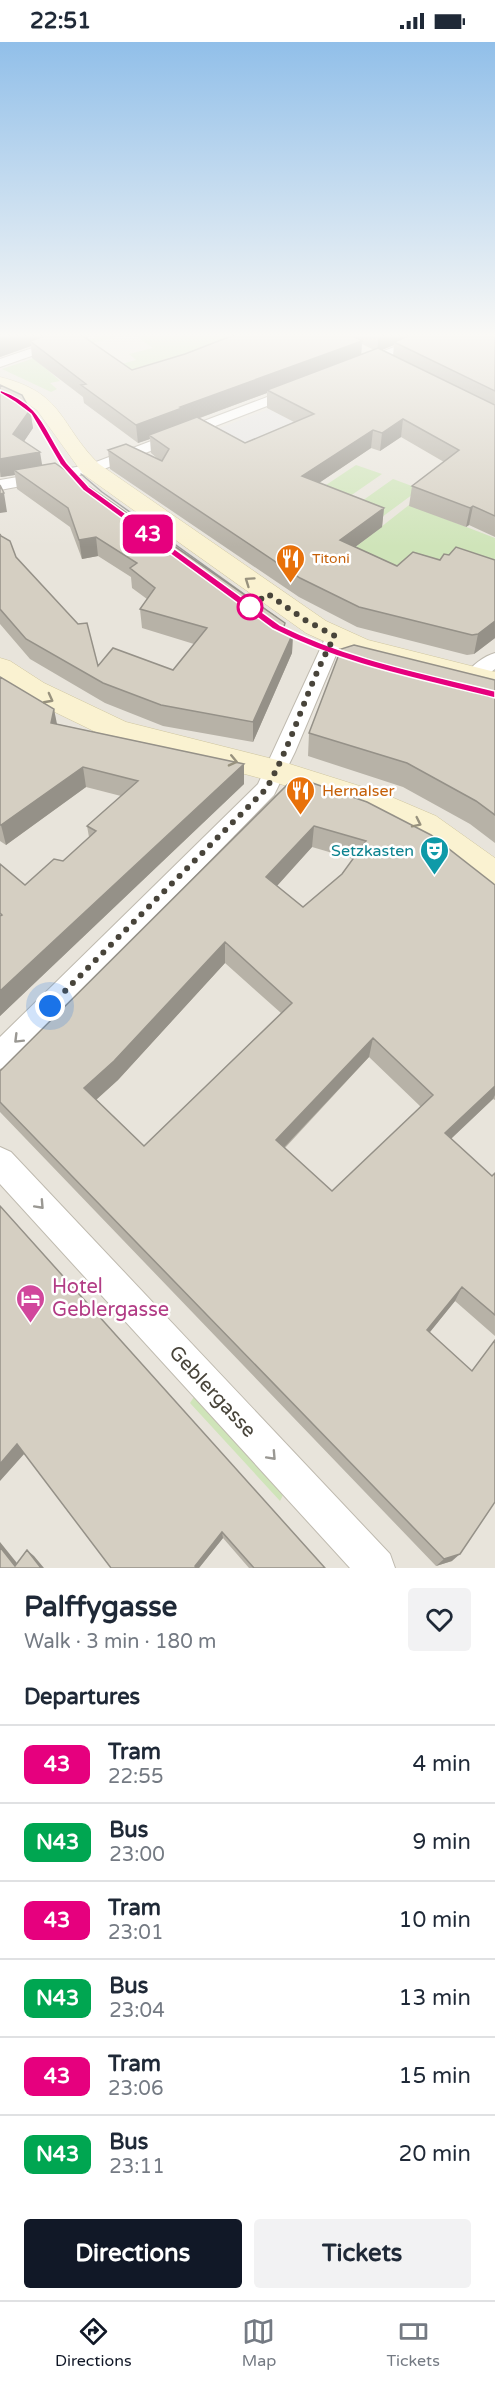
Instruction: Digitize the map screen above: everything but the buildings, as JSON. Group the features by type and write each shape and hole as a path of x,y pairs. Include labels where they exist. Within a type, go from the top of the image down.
{"main road":[{"path":"39,404 48,410 81,460 91,469 305,620 358,646 488,672"},
{"path":"0,667 34,690 117,730 277,771 370,801 424,825 495,876"}],"street":[{"path":"0,485 91,469 258,404"},
{"path":"0,1056 266,789 277,771 324,657 335,636"},
{"name":"Geblergasse","path":"0,1162 376,1568"}],"shaded area":[{"path":"0,404 495,404 495,1568 0,1568"},
{"path":"269,409 297,424 245,462 200,436"}],"green space":[{"path":"356,465 382,474 343,501 317,491"},
{"path":"393,479 420,489 382,517 355,506"},
{"path":"409,505 495,538 495,575 410,572 353,549"},
{"path":"194,1397 283,1488 280,1501 190,1403"}],"tram line":[{"path":"19,404 38,423 83,486"},
{"name":"43","path":"23,404 34,413 64,464 86,489 291,636 348,658 495,695"},
{"path":"81,474 102,492 276,617"},
{"path":"280,629 319,648 355,660"}],"place":[{"name":"Titoni","path":"291,584"},
{"name":"Hernalser","path":"301,816"},
{"name":"Setzkasten","path":"435,876"},
{"name":"Hotel Geblergasse","path":"31,1324"}],"route":[{"path":"50,1006 266,789 277,771 324,657 335,636 305,620 268,594 250,607"}]}
